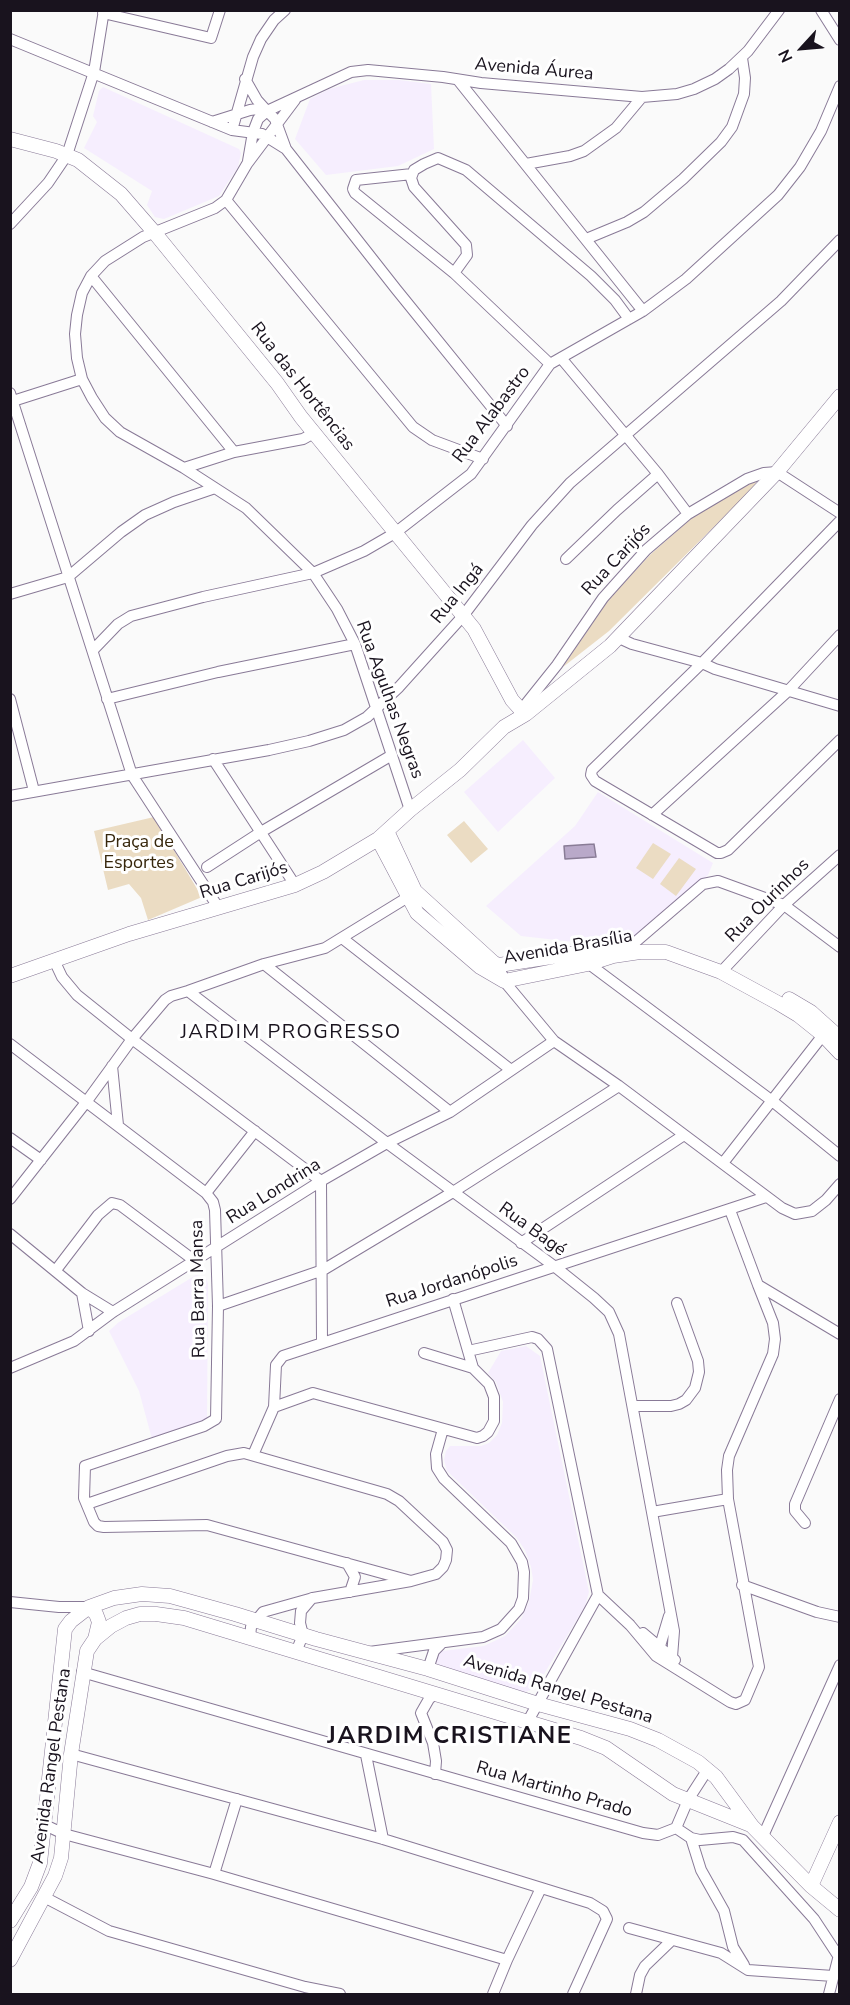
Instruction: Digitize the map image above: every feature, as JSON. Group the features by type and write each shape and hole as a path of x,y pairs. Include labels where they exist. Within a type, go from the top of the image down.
{"main road":[{"name":"Rua das Hortências","path":"10,139 21,140 78,160 111,185 154,231 277,383 314,433 474,629 512,700 523,712"},
{"name":"Rua Carijós","path":"11,973 129,934 295,885 323,872 383,835 460,770 477,762 509,732 523,712 619,638 777,472 840,396"},
{"name":"Avenida Brasília","path":"383,835 417,913 480,967 504,981 640,952 666,952 724,968"},
{"name":"Avenida Brasília","path":"411,895 499,965 632,945 674,946 724,968 811,1012 840,1053"},
{"name":"Avenida Brasília","path":"826,1031 840,1038"},
{"name":"Avenida Rangel Pestana","path":"10,1921 36,1875 40,1863 65,1629 71,1621 89,1607 122,1597 157,1594 170,1596 429,1669 538,1704 644,1734 708,1769 723,1784 752,1826"},
{"path":"89,1607 96,1614 99,1622 95,1639"},
{"path":"95,1639 111,1626 140,1614 184,1618 581,1738 606,1748 664,1789 752,1826 811,1886 840,1910"},
{"name":"Avenida Rangel Pestana","path":"10,1960 44,1897 61,1858 82,1672 87,1651 95,1639"},
{"path":"811,1886 840,1822"}],"street":[{"path":"10,224 48,183 67,155 94,72 103,12 211,38 220,10"},
{"path":"232,130 245,79 261,39 274,20 285,10"},
{"name":"Avenida Áurea","path":"757,39 770,10"},
{"name":"Avenida Áurea","path":"212,122 250,110 267,111 295,100 351,72 368,70 481,83 642,97 677,94 715,79 742,58 779,10"},
{"path":"821,10 840,40"},
{"path":"10,39 232,130 253,132 268,137 286,149 507,426"},
{"path":"586,239 627,222 644,212 683,179 721,142 732,127 744,94 745,78 742,58"},
{"path":"245,79 253,93 273,115 286,149"},
{"path":"458,80 643,311"},
{"path":"473,100 481,83"},
{"name":"Rua Alabastro","path":"93,650 118,624 131,616 203,597 313,573 364,551 395,532 471,474 550,364 643,311 686,279 778,195 800,166 821,131 840,86"},
{"path":"526,164 570,156 584,151 616,129 642,97"},
{"name":"Avenida Áurea","path":"268,137 295,100"},
{"path":"248,164 253,132 258,119 267,111"},
{"path":"268,137 248,164 226,201 413,427 432,440 483,459"},
{"path":"550,364 454,273 355,193 356,180 412,174 424,164 438,158 466,170 591,276 615,300 629,319"},
{"path":"412,174 414,187 466,245 467,255 454,273"},
{"name":"Rua Agulhas Negras","path":"226,201 215,208 154,231 105,261 91,276 82,293 75,334 82,379 105,418 120,432 184,468 246,508 313,573 337,609 355,644 410,810"},
{"path":"10,208 25,209"},
{"name":"Rua Ingá","path":"10,796 309,741 344,730 377,708 463,616 532,525 570,483 781,301 840,240"},
{"path":"91,276 234,452"},
{"path":"561,358 658,474 688,514"},
{"path":"82,379 12,397 132,775 218,907"},
{"path":"184,468 234,452 303,439 314,433"},
{"path":"777,472 840,513"},
{"name":"Rua Carijós","path":"523,712 603,598 646,550 688,514 747,479 764,473 777,472"},
{"path":"566,560 616,510 658,474"},
{"path":"10,594 68,577 121,532 145,515 215,488"},
{"path":"840,521 702,663 592,770 591,775 595,782 717,853 724,853 840,740"},
{"path":"652,815 788,691 840,635"},
{"path":"619,638 632,644 840,706"},
{"path":"107,699 218,672 355,644"},
{"path":"10,699 34,791"},
{"path":"207,867 261,832 392,755"},
{"path":"213,759 295,885"},
{"name":"Rua Ourinhos","path":"724,968 784,905 840,855"},
{"path":"632,945 703,884 710,881 722,882 784,905 840,947"},
{"path":"10,1199 87,1101 132,1039 165,1000 264,964 325,948 411,895"},
{"path":"342,938 511,1070"},
{"path":"575,953 771,1100 840,1156"},
{"path":"603,974 614,956"},
{"path":"54,960 70,988 132,1039 321,1181 322,1342"},
{"path":"264,964 450,1112"},
{"path":"499,965 504,981 554,1041 619,1086 782,1208 795,1214 812,1211 840,1184"},
{"name":"Rua Bagé","path":"188,992 554,1266 609,1312 619,1334 633,1406 674,1631 672,1657"},
{"path":"723,1163 826,1031"},
{"name":"Rua Londrina","path":"10,1368 59,1348 89,1331 113,1312 321,1181 387,1143 450,1112 554,1041"},
{"name":"Rua Barra Mansa","path":"12,1046 206,1193 213,1202 215,1210 218,1306 216,1419 204,1426 85,1466 84,1498 87,1504"},
{"path":"112,1066 118,1125"},
{"path":"218,1306 323,1270 453,1192 619,1086"},
{"path":"206,1193 255,1131"},
{"path":"521,1243 684,1136"},
{"path":"10,1138 41,1160"},
{"name":"Rua Jordanópolis","path":"253,1455 273,1407 276,1365 283,1356 766,1197"},
{"path":"56,1270 105,1208 112,1203 120,1204 195,1261"},
{"path":"468,1351 532,1337 538,1339 547,1349 598,1595 630,1625 656,1656 730,1702 736,1704 745,1700 759,1667 742,1585 728,1498 727,1470 729,1456 773,1354 775,1339 773,1323 730,1210"},
{"path":"10,1234 82,1293 113,1312"},
{"path":"758,1285 840,1334"},
{"path":"82,1293 89,1331"},
{"path":"453,1299 473,1368"},
{"path":"633,1406 679,1404 686,1400 695,1388 699,1372 698,1360 677,1303"},
{"path":"273,1407 313,1394 477,1438 488,1432 492,1428 495,1411 494,1397 489,1384 473,1368 424,1353"},
{"path":"805,1523 795,1511 795,1504 840,1399"},
{"path":"367,1652 483,1637 501,1629 519,1609 525,1587 522,1562 511,1543 444,1479 437,1468 436,1454 443,1430"},
{"path":"250,1638 251,1627 263,1612 313,1598 411,1581 436,1574 443,1567 447,1550 443,1542 428,1526 399,1501 387,1494 253,1455 237,1453 87,1504 94,1522 99,1526 207,1526 411,1581"},
{"path":"652,1512 728,1498"},
{"path":"347,1563 355,1577 350,1592"},
{"path":"368,1569 371,1579 368,1588"},
{"path":"742,1585 817,1612 840,1617"},
{"path":"528,1721 598,1595"},
{"path":"296,1652 303,1635 300,1623 301,1611 313,1598"},
{"path":"10,1602 59,1607 89,1607"},
{"path":"59,1607 65,1629"},
{"name":"Rua Bagé","path":"660,1646 670,1613"},
{"path":"630,1625 660,1646 672,1657 686,1676"},
{"path":"429,1669 434,1651 442,1643"},
{"path":"763,1836 840,1665"},
{"name":"Rua Martinho Prado","path":"82,1672 644,1833 658,1834 676,1828"},
{"path":"435,1694 429,1699 421,1713 433,1743 436,1761 435,1774"},
{"path":"71,1754 383,1839 590,1903 603,1911 607,1919 573,1995"},
{"path":"366,1755 383,1839"},
{"path":"708,1769 688,1800 676,1828 691,1838 706,1840 733,1837 743,1840 813,1919 838,1955 829,1995"},
{"path":"214,1874 237,1799"},
{"path":"45,1825 64,1834 214,1874 507,1960"},
{"path":"691,1838 701,1870 724,1911 737,1955 748,1970"},
{"path":"494,1995 507,1960 541,1888"},
{"path":"44,1897 109,1931 306,1991 340,1995"},
{"path":"629,1928 722,1953 748,1970 833,1976"},
{"path":"636,1995 640,1975 645,1966 676,1941"}],"shaded area":[{"path":"364,80 399,80 431,84 434,149 398,166 326,175 295,139 310,99 329,89"},
{"path":"103,87 239,149 241,153 238,167 219,196 164,219 155,217 147,205 152,191 84,148 97,122 93,116 99,91"},
{"path":"523,740 555,778 498,832 464,792"},
{"path":"598,792 713,863 708,875 637,935 583,943 521,936 486,906 575,826"},
{"path":"594,844 596,857 565,859 564,846"},
{"path":"196,1275 206,1278 208,1284 207,1422 152,1439 139,1391 109,1331 119,1322"},
{"path":"526,1346 540,1356 589,1592 585,1606 538,1684 525,1692 438,1666 436,1661 442,1651 484,1646 505,1636 521,1619 529,1602 533,1580 525,1550 516,1537 447,1471 444,1460 450,1446 481,1446 489,1443 497,1435 502,1423 503,1402 496,1382 488,1373 501,1351"}],"green space":[{"path":"758,479 753,488 609,631 563,667 609,599 651,554 695,515"},
{"name":"Praça de Esportes","path":"154,817 202,897 148,920 141,898 129,884 108,890 94,831"},
{"path":"464,821 488,849 471,863 447,835"},
{"path":"653,843 671,854 653,879 636,868"},
{"path":"679,858 696,869 676,896 660,884"}],"district":[{"name":"JARDIM PROGRESSO","path":"291,1033"},
{"name":"JARDIM CRISTIANE","path":"450,1737"}]}
